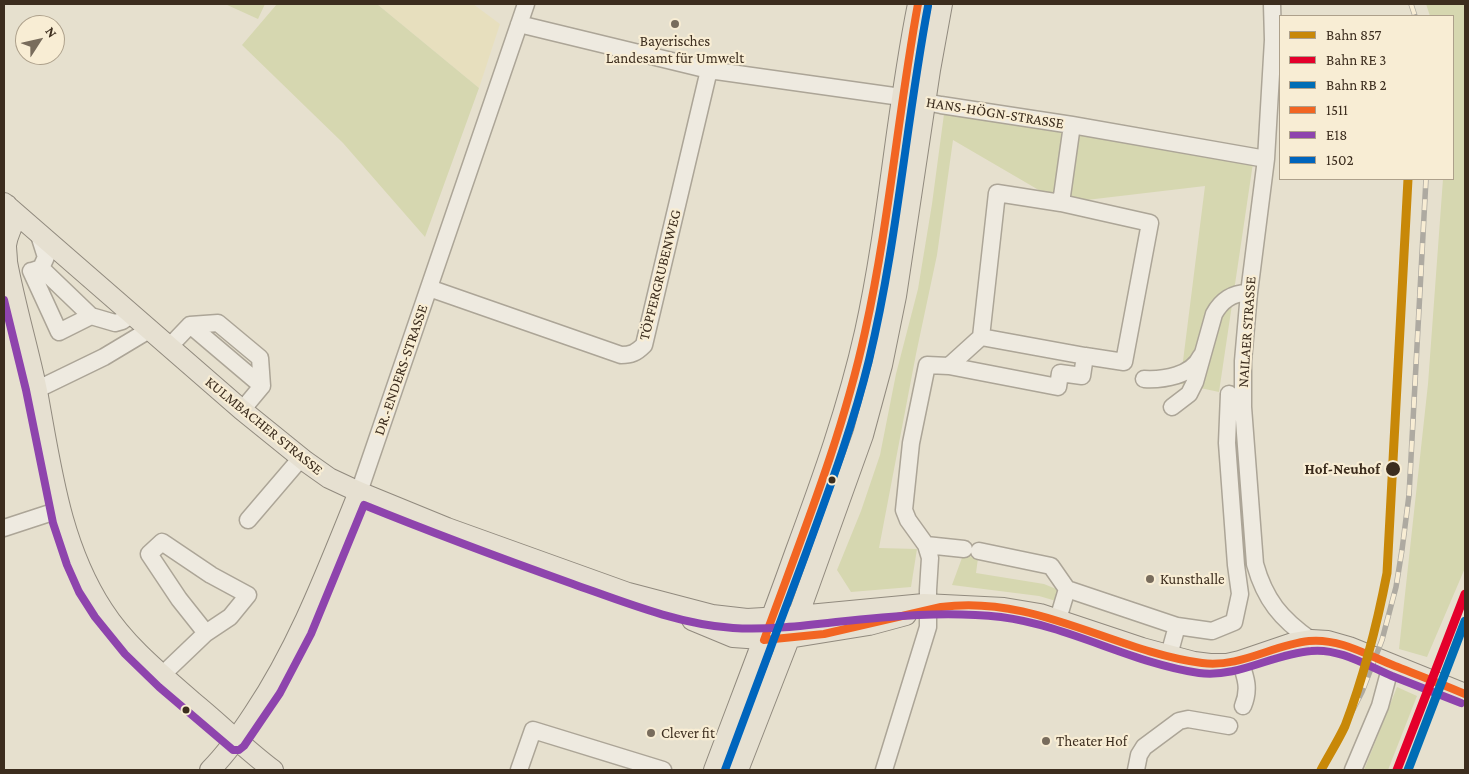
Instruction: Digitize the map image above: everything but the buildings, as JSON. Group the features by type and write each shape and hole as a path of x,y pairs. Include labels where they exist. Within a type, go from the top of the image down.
{"main road":[{"path":"714,770 821,483 840,428 856,368 874,285 901,98 918,4"},
{"path":"738,770 798,616 863,435 882,364 898,287 925,102 942,4"},
{"path":"5,204 13,217 13,226 6,246 7,276 23,331 59,510 73,553 88,585 103,612 124,638 161,676 273,770"},
{"name":"KULMBACHER STRASSE","path":"5,204 131,315 301,458 329,478 359,492 447,528 628,592 733,637 764,640 789,639 869,625 928,607"},
{"name":"DR.-ENDERS-STRASSE","path":"210,770 236,740 270,688 302,630 359,492"},
{"name":"KULMBACHER STRASSE","path":"628,592 712,615 747,619 960,605 1023,610 1058,619 1169,656 1210,664 1227,664 1240,661 1293,643 1311,640 1328,641 1350,647 1460,692"}],"street":[{"name":"DR.-ENDERS-STRASSE","path":"359,492 526,4"},
{"name":"NAILAER STRASSE","path":"1272,4 1266,159 1249,293 1243,361 1243,408 1255,564 1265,592 1275,609 1292,627 1311,640"},
{"name":"HANS-HÖGN-STRASSE","path":"519,24 710,70 1072,125 1266,159"},
{"name":"TÖPFERGRUBENWEG","path":"429,288 621,355 630,355 637,352 644,345 710,70"},
{"path":"1061,204 1072,125"},
{"path":"949,366 981,337 997,193 1061,204 1150,223 1124,362 981,337"},
{"path":"7,276 36,270 46,257 39,235"},
{"path":"36,270 91,316 115,323 131,315"},
{"path":"36,270 59,332 91,316"},
{"path":"1172,407 1189,394 1195,382 1214,314 1219,305 1225,300 1241,293 1249,293"},
{"path":"169,347 190,325 262,386 242,410"},
{"path":"36,390 112,352 149,330"},
{"path":"1144,378 1156,379 1187,371 1198,362 1202,353"},
{"path":"884,770 928,627 930,558 926,545 908,520 904,510 905,441 927,364 949,366 1058,387 1060,373 1082,378 1085,356"},
{"path":"1067,590 1177,626 1212,631 1234,622 1240,594 1227,443 1230,394"},
{"path":"248,520 301,458"},
{"path":"4,528 59,510"},
{"path":"161,676 206,633 230,617 248,595 211,574 162,542 149,554 179,599 206,633"},
{"path":"926,545 1052,559 1067,590 1058,619"},
{"path":"1169,656 1177,626"},
{"path":"1240,661 1247,686 1247,695 1242,706"},
{"path":"1353,770 1380,706 1391,665"},
{"path":"1136,770 1138,755 1144,747 1179,721 1188,719 1230,726"},
{"path":"519,770 533,730 663,770"}],"shaded area":[{"path":"377,4 473,4 500,24 479,88"}],"green space":[{"path":"225,4 265,4 258,19"},
{"path":"277,4 377,4 479,88 425,237 343,143 242,45"},
{"path":"1426,4 1465,4 1465,568 1427,657 1399,649 1428,384 1443,180 1454,180 1454,15 1430,15"},
{"path":"944,114 1253,163 1219,392 1177,383 1182,369 1205,186 1061,203 953,140 937,255 879,548 917,549 911,587 851,592 837,570 861,511 880,455 896,374 918,289"},
{"path":"963,555 978,558 976,573 1044,584 1066,593 1063,603 1039,596 952,585"},
{"path":"1397,687 1417,696 1388,770 1364,770"}],"railway":[{"path":"1411,4 1415,15"},
{"path":"1344,727 1362,692 1382,640 1396,587 1402,550 1409,495 1426,180"}],"rail line":[{"name":"857","path":"1321,770 1345,726 1352,707 1379,612 1387,573 1408,180"}],"transit line":[{"name":"1511","path":"918,4 881,251 856,371 833,449 764,640 824,634 941,607 975,605 1041,616 1169,657 1202,663 1230,662 1295,643 1309,641 1331,642 1353,648 1465,694"},
{"name":"1502","path":"725,770 823,506 863,385 887,272 928,6"},
{"name":"E18","path":"4,300 26,390 53,523 67,565 79,592 95,617 125,654 159,687 233,750 239,750 244,746 280,693 311,634 364,505 632,605 712,626 772,628 939,614 1001,617 1051,628 1149,661 1199,673 1214,674 1228,672 1297,653 1311,651 1332,652 1352,658 1461,703"},
{"path":"1397,770 1465,594"},
{"path":"1408,770 1465,621"}],"place":[{"name":"Bayerisches Landesamt für Umwelt","path":"675,24"},
{"name":"Hof-Neuhof","path":"1393,469"},
{"name":"Kunsthalle","path":"1150,579"},
{"name":"Clever fit","path":"651,733"},
{"name":"Theater Hof","path":"1046,741"}]}
